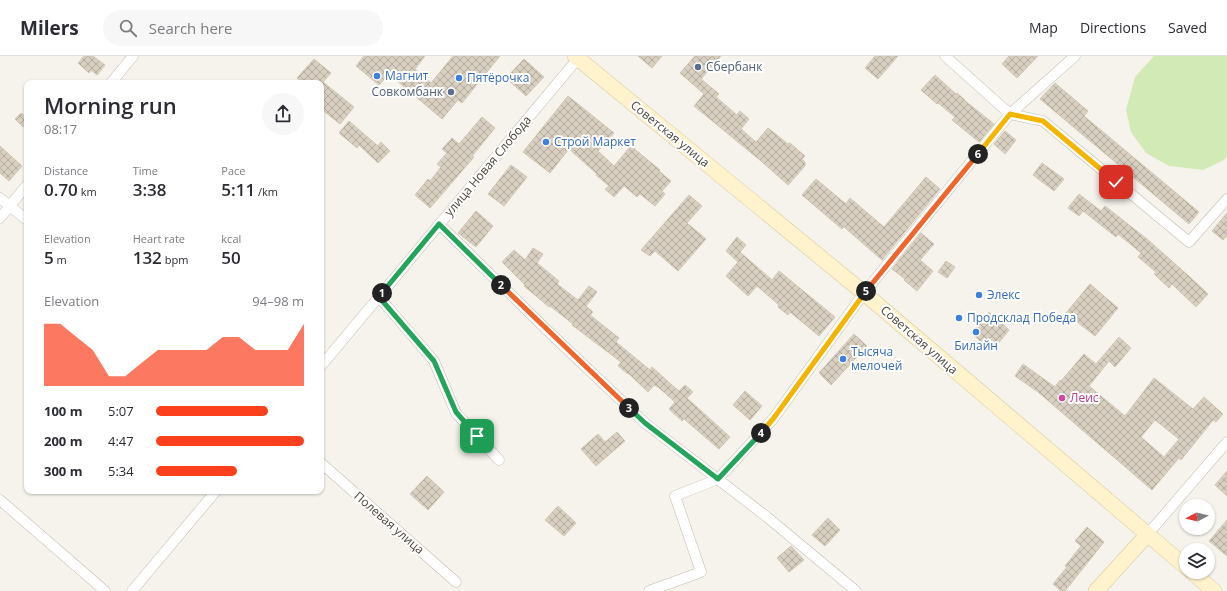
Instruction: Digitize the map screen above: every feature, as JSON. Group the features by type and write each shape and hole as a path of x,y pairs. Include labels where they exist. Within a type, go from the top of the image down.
{"main road":[{"name":"Советская улица","path":"578,57 864,293 1179,561"},
{"path":"1096,591 1147,535"},
{"path":"1200,579 1214,591"}],"street":[{"path":"113,80 133,56"},
{"path":"945,56 1010,114 1043,121 1189,242 1227,199"},
{"path":"649,591 701,572 675,496 718,479 773,419 864,293 1010,114 1075,56"},
{"name":"улица Новая Слобода","path":"324,362 578,57"},
{"path":"0,218 24,189"},
{"path":"0,198 24,218"},
{"path":"439,224 550,333 645,423 767,517 856,591"},
{"path":"379,297 434,361 456,412 499,460"},
{"path":"1147,535 1227,442"},
{"name":"Полевая улица","path":"324,466 456,582"},
{"path":"132,591 213,494"},
{"path":"0,500 105,591"}],"green space":[{"path":"1154,56 1227,56 1227,156 1224,160 1203,170 1169,166 1146,153 1131,132 1126,110 1135,77"}],"building":[{"path":"84,56 93,56 105,65 97,75 91,70 89,73 78,63"},
{"path":"364,56 425,56 415,69 431,83 453,56 500,56 462,103 458,100 442,119 389,74 379,85 356,66"},
{"path":"638,56 662,56 652,68"},
{"path":"695,56 721,56 701,79 719,94 716,97 737,115 740,111 749,119 741,129 756,142 768,128 788,144 790,143 805,156 802,159 805,162 805,166 788,185 694,106 704,94 680,73"},
{"path":"875,56 898,56 878,79 865,68"},
{"path":"1009,56 1038,56 1017,78 1002,64"},
{"path":"314,59 331,73 324,81 299,80 297,78"},
{"path":"524,59 544,77 526,96 506,78"},
{"path":"935,75 994,124 979,142 952,120 955,117 921,90"},
{"path":"324,83 354,107 340,124 324,111"},
{"path":"1055,83 1088,111 1084,116 1199,212 1189,224 1040,99"},
{"path":"568,96 614,133 598,151 614,166 631,146 671,181 662,191 665,194 655,206 640,194 637,197 624,186 614,197 605,189 609,186 569,149 550,173 523,152"},
{"path":"21,113 24,116 23,127 15,119"},
{"path":"482,117 495,128 472,156 474,157 430,208 415,195 428,179 430,181 441,167 437,164 447,153 442,149 452,138 459,144"},
{"path":"349,121 378,146 381,142 390,151 378,163 359,145 357,148 339,133"},
{"path":"1005,131 1016,140 1005,154 994,144"},
{"path":"0,146 22,166 9,181 0,173"},
{"path":"1042,163 1064,179 1054,191 1033,175"},
{"path":"511,165 527,177 504,206 488,194"},
{"path":"926,177 940,189 882,260 844,227 842,229 802,195 816,179 846,204 850,198 884,227"},
{"path":"1079,194 1101,211 1105,206 1147,239 1208,294 1196,307 1172,284 1169,288 1154,274 1156,272 1138,257 1141,253 1118,234 1116,237 1083,211 1079,216 1068,208"},
{"path":"689,195 702,206 687,223 706,239 678,271 655,251 650,256 641,250"},
{"path":"476,211 493,226 476,247 458,233"},
{"path":"1227,213 1227,236 1223,240 1212,231"},
{"path":"921,233 934,244 920,260 933,271 917,291 892,269"},
{"path":"737,237 746,245 740,252 772,280 779,271 835,317 819,336 790,312 788,315 778,307 779,305 757,286 748,296 726,276 738,262 726,251"},
{"path":"533,248 543,254 537,263 559,281 557,284 578,300 589,286 597,292 586,306 593,312 590,315 619,338 616,342 650,370 652,367 679,391 685,385 693,392 687,398 730,437 719,449 684,419 682,421 669,409 675,402 658,387 654,385 648,392 628,373 618,366 621,362 524,286 525,285 502,262 514,250 525,260"},
{"path":"946,261 955,267 947,278 938,272"},
{"path":"1090,284 1118,308 1095,336 1066,313"},
{"path":"989,312 1009,330 992,351 971,333"},
{"name":"Тысяча мелочей","path":"854,334 867,346 831,385 819,373"},
{"path":"1119,337 1131,348 1115,367 1109,361 1089,386 1125,416 1154,378 1193,409 1204,397 1223,414 1216,422 1213,420 1181,460 1179,458 1152,490 1038,392 1015,376 1023,364 1055,387 1084,354 1096,364","holes":["1155,420 1179,439 1164,457 1141,437"]},
{"path":"745,391 762,406 750,420 733,405"},
{"path":"617,432 625,441 596,466 581,449 598,434 605,442"},
{"path":"1227,471 1227,496 1215,485"},
{"path":"427,476 444,492 428,510 410,494"},
{"path":"558,506 576,523 564,536 545,520"},
{"path":"828,518 840,530 825,546 812,535"},
{"path":"1227,520 1227,556 1215,546 1215,543 1209,541"},
{"path":"1087,527 1104,542 1065,591 1061,591 1053,584 1081,546 1075,541"},
{"path":"791,546 804,560 789,572 777,558"}],"place":[{"name":"Сбербанк","path":"698,67"},
{"name":"Магнит","path":"377,76"},
{"name":"Пятёрочка","path":"459,78"},
{"name":"Совкомбанк","path":"451,92"},
{"name":"Строй Маркет","path":"546,142"},
{"name":"Элекс","path":"979,295"},
{"name":"Продсклад Победа","path":"959,318"},
{"name":"Билайн","path":"976,332"},
{"name":"Тысяча мелочей","path":"843,359"},
{"name":"Леис","path":"1062,398"}],"route":[{"path":"477,436 456,412 434,361 379,297 439,224 550,333 645,423 718,479 773,419 864,293 1010,114 1043,121 1116,182"}]}
